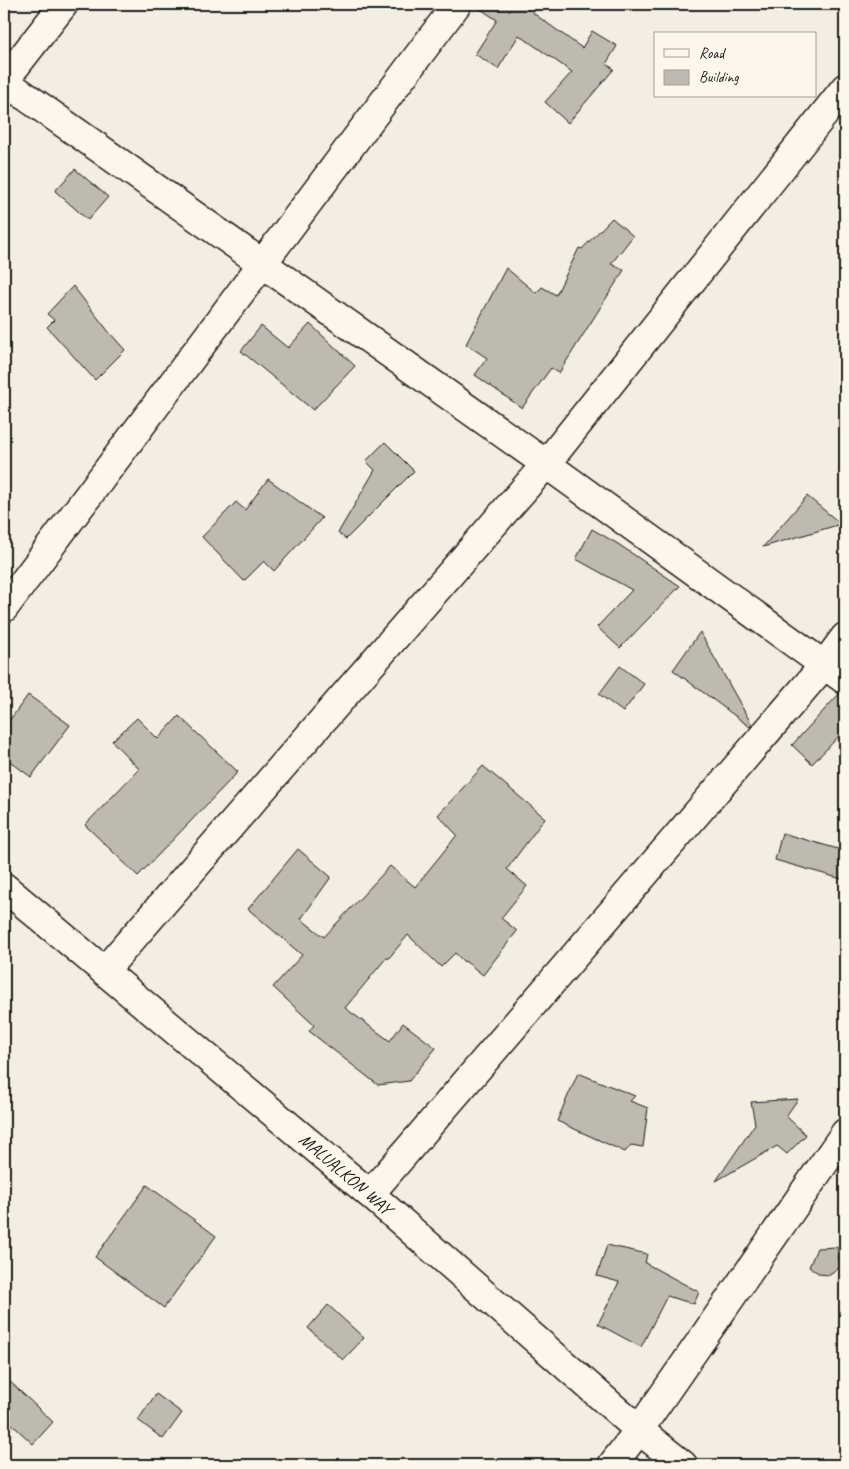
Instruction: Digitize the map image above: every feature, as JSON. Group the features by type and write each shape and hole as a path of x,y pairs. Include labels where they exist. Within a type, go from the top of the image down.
{"street":[{"path":"64,4 4,81 546,464 835,672"},
{"path":"4,608 457,4"},
{"path":"104,971 546,464 845,88"},
{"path":"370,1194 835,672 845,637"},
{"name":"MALUALKON WAY","path":"4,888 370,1194 639,1430 683,1465"},
{"path":"612,1465 639,1430 845,1133"}],"building":[{"path":"473,4 539,4 533,13 582,48 592,31 617,46 606,64 614,69 568,123 545,102 572,72 519,35 498,69 475,54 497,20"},
{"path":"75,169 108,197 88,220 55,191"},
{"path":"612,218 633,236 611,264 624,270 559,373 551,368 522,408 475,375 487,358 466,344 506,268 536,293 542,287 556,295 579,248 582,249"},
{"path":"73,286 125,350 95,380 47,327 54,320 47,314"},
{"path":"310,324 355,366 313,410 241,351 261,326 288,348"},
{"path":"385,442 414,471 346,539 338,533 375,470 366,461"},
{"path":"268,479 322,518 274,571 264,561 244,581 202,537 236,502 245,510"},
{"path":"807,496 841,524 763,547"},
{"path":"592,529 618,544 680,586 620,648 597,627 632,590 576,559"},
{"path":"700,632 752,725 750,727 673,670"},
{"path":"620,666 644,684 623,712 599,694"},
{"path":"839,694 845,695 845,730 812,764 792,745"},
{"path":"28,695 70,725 31,777 4,757 4,728"},
{"path":"179,716 238,772 138,876 85,825 139,769 112,741 137,718 158,739"},
{"path":"483,766 545,818 507,869 527,886 501,918 517,931 483,975 464,962 455,953 441,967 408,935 388,959 387,957 345,1008 390,1041 403,1023 436,1048 409,1081 378,1085 309,1031 314,1025 273,987 302,955 248,909 298,849 331,877 301,919 324,937 390,866 415,887 457,835 438,815"},
{"path":"782,833 845,851 845,880 775,860"},
{"path":"578,1073 635,1096 630,1101 648,1108 643,1147 631,1145 625,1152 557,1121"},
{"path":"798,1099 786,1116 806,1135 787,1154 777,1146 716,1181 755,1124 751,1102"},
{"path":"147,1185 216,1236 164,1308 95,1257"},
{"path":"607,1245 647,1254 645,1263 699,1292 694,1304 667,1296 641,1347 598,1324 619,1282 597,1276"},
{"path":"837,1247 840,1267 828,1275 820,1274 809,1267 817,1248"},
{"path":"328,1305 364,1338 343,1360 308,1328"},
{"path":"4,1376 53,1422 33,1444 4,1417"},
{"path":"156,1394 182,1413 163,1439 138,1420"}]}
